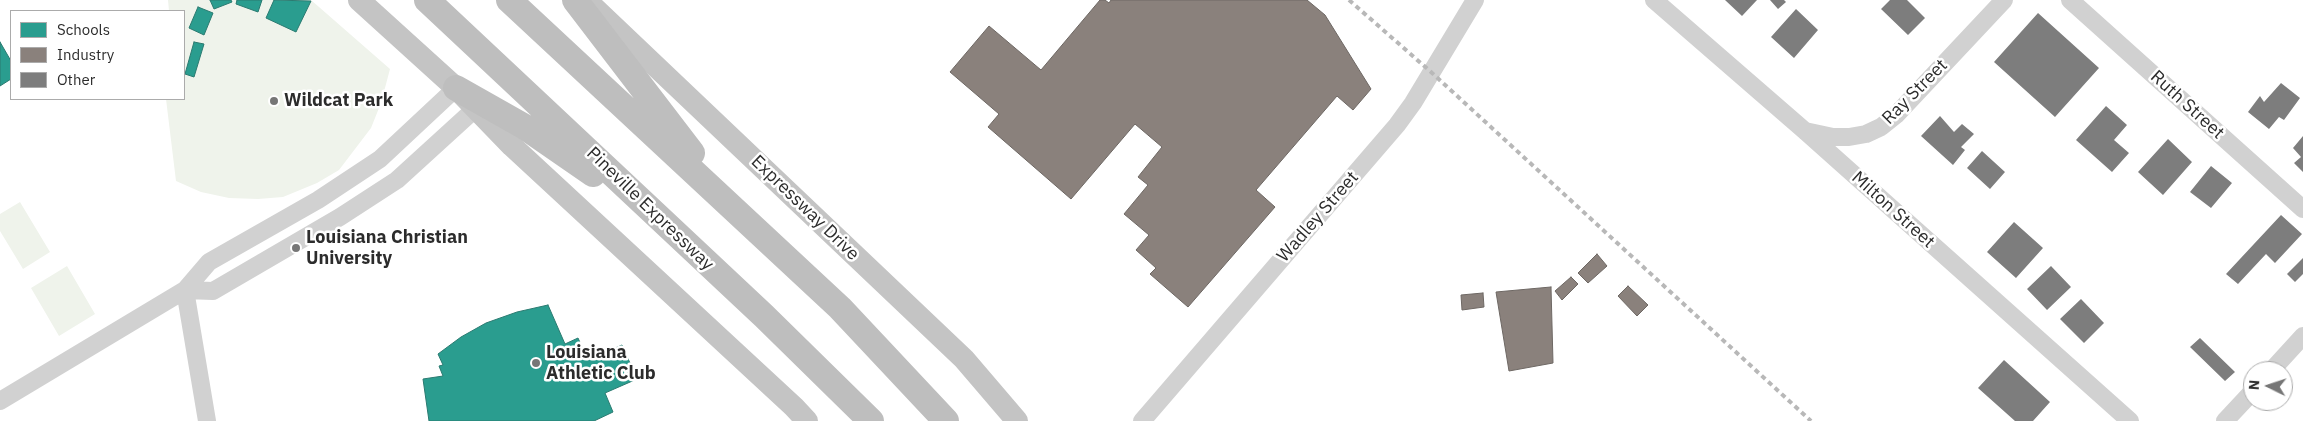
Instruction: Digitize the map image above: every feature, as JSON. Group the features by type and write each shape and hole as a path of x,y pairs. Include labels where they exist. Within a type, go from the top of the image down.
{"highway":[{"name":"Pineville Expressway","path":"427,0 621,180 871,421"},
{"path":"510,0 840,308 946,421"},
{"path":"575,0 730,204"},
{"path":"456,88 571,157 690,248"}],"main road":[{"path":"359,0 456,88 512,146 807,421"},
{"name":"Expressway Drive","path":"586,0 964,359 1017,421"}],"street":[{"name":"Wadley Street","path":"1142,421 1398,124 1413,103 1475,0"},
{"name":"Milton Street","path":"1654,0 1805,131 2130,421"},
{"name":"Ray Street","path":"1805,131 1832,137 1849,137 1866,134 1881,127 1896,116 2004,0"},
{"name":"Ruth Street","path":"2070,0 2303,209"},
{"path":"0,401 185,290 209,262 318,200 380,159 456,88"},
{"path":"185,290 213,291 330,223 397,180 476,108"},
{"path":"318,200 330,223"},
{"path":"185,290 207,421"},
{"path":"2280,361 2303,336"},
{"path":"2225,421 2243,402"}],"shaded area":[{"name":"Wildcat Park","path":"168,0 311,0 390,69 381,103 371,128 339,170 317,183 283,197 258,199 229,198 201,192 176,181 166,100 185,100 185,10 169,10"},
{"path":"20,202 50,252 23,269 0,231 0,214"},
{"path":"67,266 95,314 59,336 31,288"}],"building: Schools":[{"path":"210,0 231,0 232,2 214,9"},
{"path":"237,0 262,0 258,12 236,4"},
{"path":"274,0 311,1 296,32 266,18"},
{"path":"198,7 213,13 204,35 189,28"},
{"path":"0,42 10,59 10,80 0,86"},
{"path":"194,42 204,44 194,77 185,74"},
{"name":"Louisiana Athletic Club","path":"548,305 565,344 578,338 588,360 622,345 637,379 605,393 613,412 594,421 429,421 423,379 443,376 439,366 443,365 438,354 461,337 486,323 517,312"}],"building: Industry":[{"path":"1100,0 1105,0 1109,3 1111,0 1307,0 1325,15 1371,89 1353,110 1337,96 1256,190 1275,207 1188,307 1150,274 1156,268 1136,250 1149,235 1124,214 1148,185 1138,177 1162,147 1135,124 1071,199 988,127 999,114 950,72 989,26 1041,70"},
{"path":"1597,254 1607,266 1588,283 1578,273"},
{"path":"1571,277 1578,284 1562,300 1555,291"},
{"path":"1628,286 1648,305 1637,316 1618,296"},
{"path":"1551,287 1553,363 1509,371 1496,292"},
{"path":"1483,293 1484,307 1462,310 1461,295"}],"building: Other":[{"path":"1725,0 1757,0 1742,16"},
{"path":"1770,0 1784,0 1786,2 1778,9"},
{"path":"1890,0 1907,0 1925,18 1908,35 1881,9"},
{"path":"1796,9 1818,30 1794,58 1771,37"},
{"path":"2038,13 2099,68 2055,117 1994,62"},
{"path":"2281,83 2300,98 2284,120 2279,117 2269,129 2248,112 2260,96 2264,102"},
{"path":"2106,106 2127,125 2114,140 2129,153 2112,172 2076,140"},
{"path":"1940,116 1954,132 1962,124 1974,134 1961,147 1965,150 1953,165 1921,136"},
{"path":"2303,136 2303,172 2294,163 2301,157 2293,148"},
{"path":"2168,139 2192,162 2163,195 2138,172"},
{"path":"1982,151 2005,172 1990,189 1967,168"},
{"path":"2211,166 2232,183 2211,208 2190,192"},
{"path":"2281,215 2302,234 2275,263 2266,254 2238,284 2226,274"},
{"path":"2014,222 2043,248 2016,278 1987,252"},
{"path":"2303,258 2303,274 2295,282 2287,274"},
{"path":"2051,266 2071,287 2047,310 2027,289"},
{"path":"2081,299 2104,323 2084,343 2060,319"},
{"path":"2200,338 2235,372 2225,381 2190,347"},
{"path":"2004,360 2050,402 2033,421 2015,421 1978,388"}],"railway":[{"path":"1349,0 1431,72 1811,421"}],"place":[{"name":"Wildcat Park","path":"274,101"},
{"name":"Louisiana Christian University","path":"296,248"},
{"name":"Louisiana Athletic Club","path":"536,363"}]}
